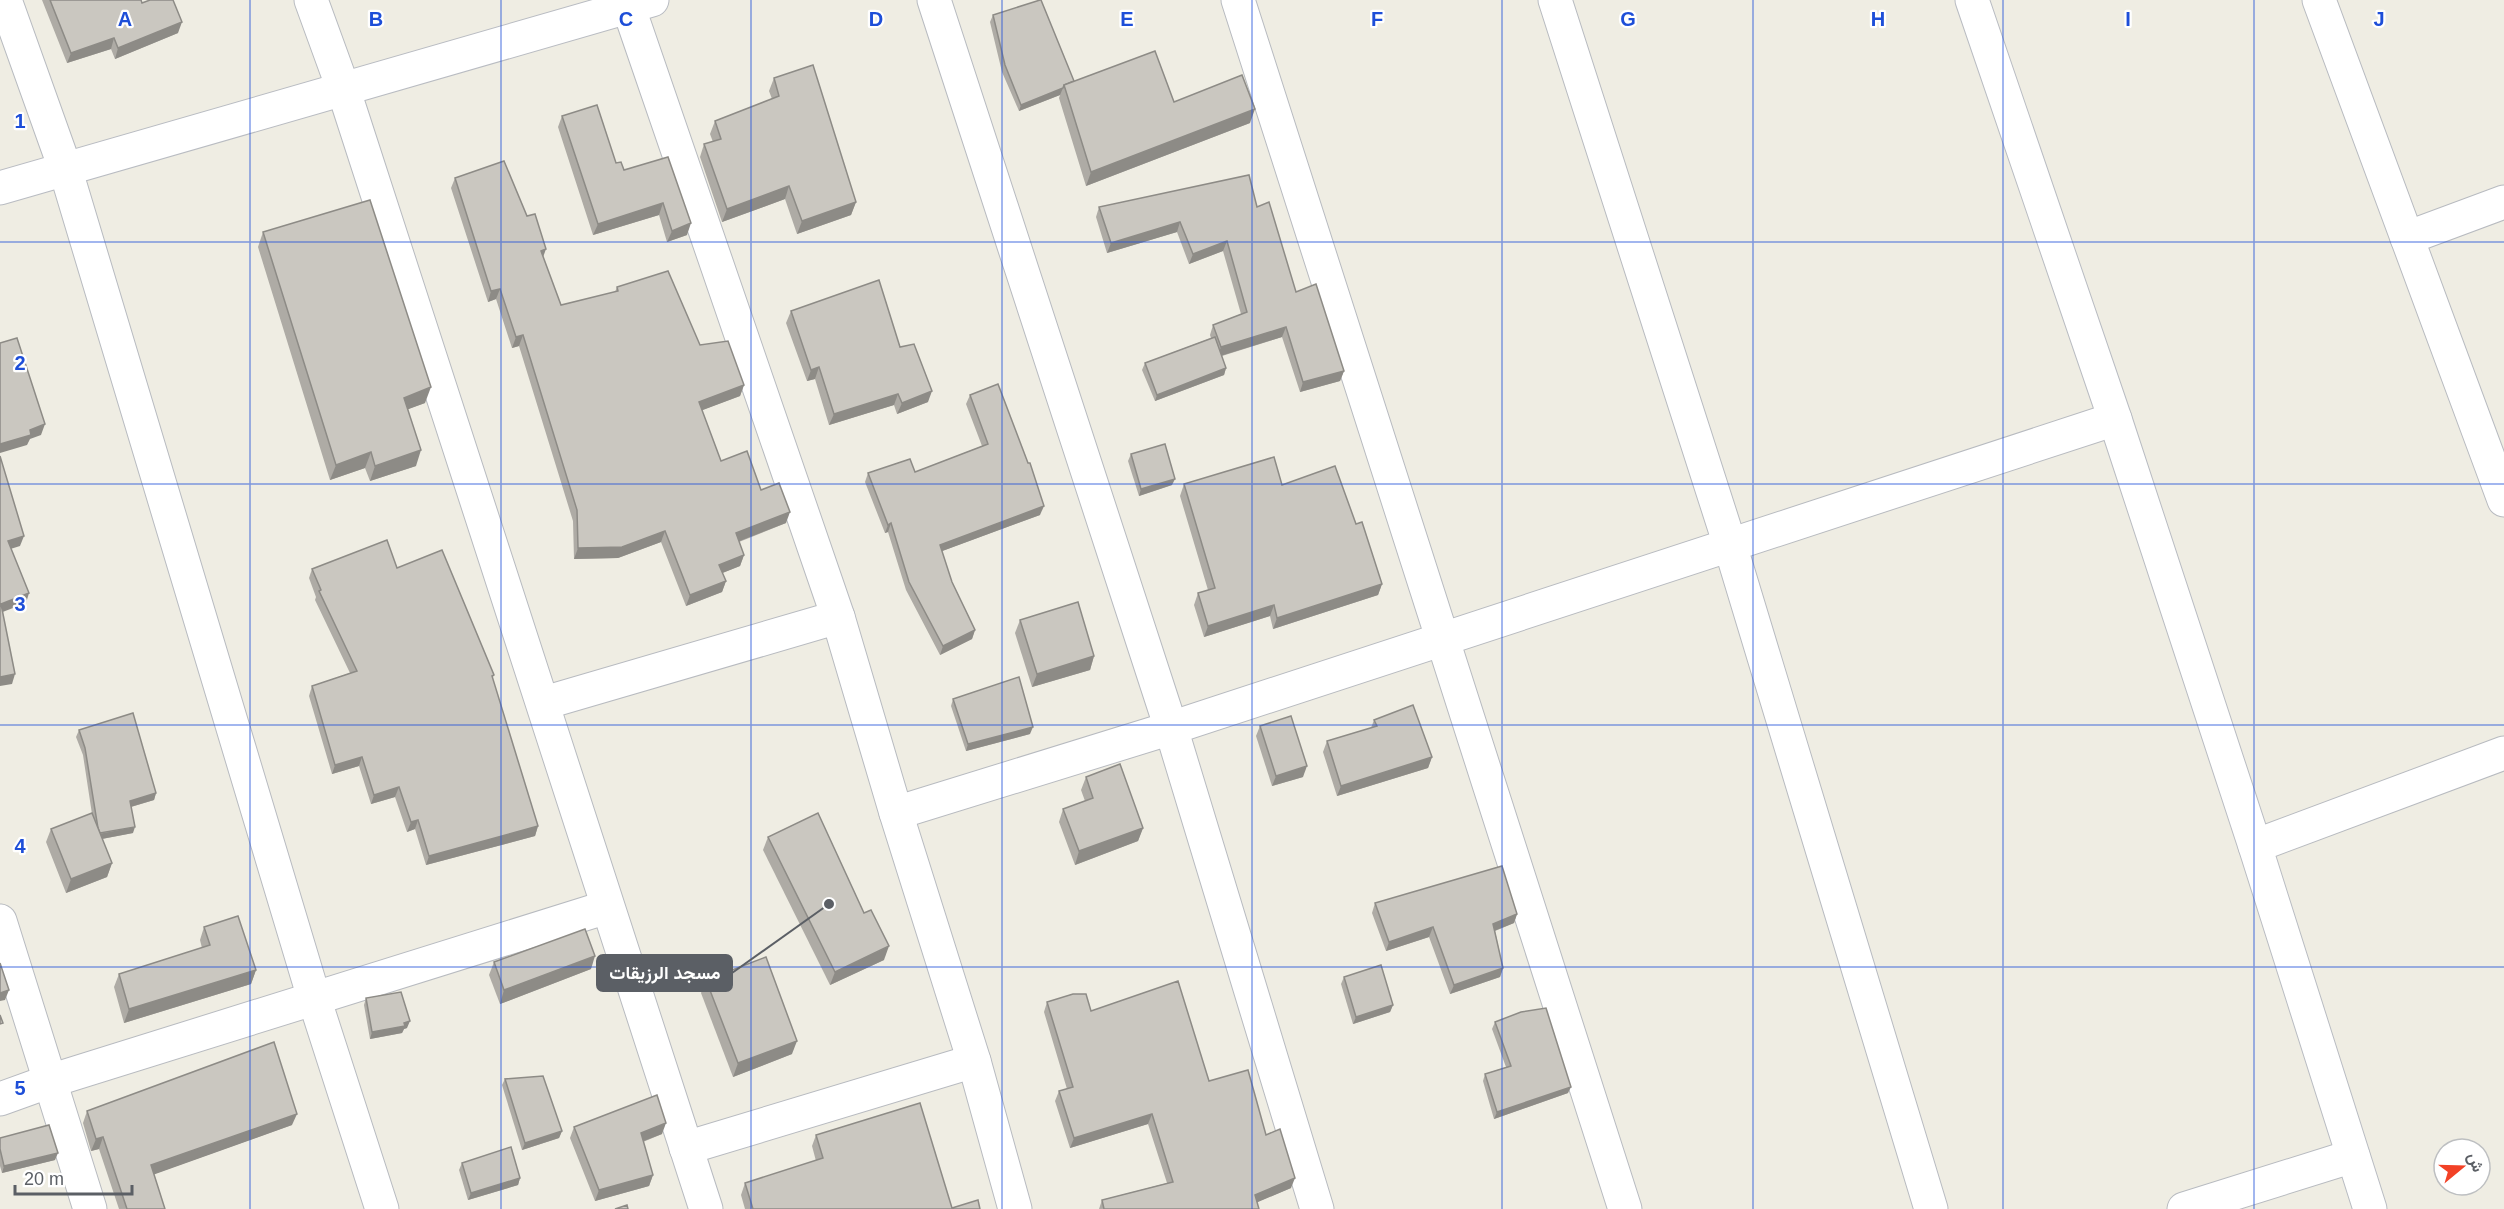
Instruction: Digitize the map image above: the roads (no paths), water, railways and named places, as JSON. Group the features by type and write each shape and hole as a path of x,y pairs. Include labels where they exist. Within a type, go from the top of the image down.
{"street":[{"path":"5,0 65,168 315,998 382,1209"},
{"path":"312,0 343,88 544,703 607,907 706,1209"},
{"path":"934,0 1171,728 1317,1209"},
{"path":"1238,0 1625,1209"},
{"path":"1555,0 1730,545 1931,1209"},
{"path":"1972,0 2115,419 2255,846 2370,1209"},
{"path":"2323,1 2406,238 2498,467 2504,500"},
{"path":"0,188 636,2 838,617 896,813 974,1061 1015,1209"},
{"path":"2406,238 2504,202"},
{"path":"896,813 1171,728 2115,419"},
{"path":"544,703 838,617"},
{"path":"2255,846 2504,753"},
{"path":"0,1099 50,1081 607,907"},
{"path":"0,921 90,1209"},
{"path":"686,1148 974,1061"},
{"path":"2184,1209 2353,1156"}],"place":[{"name":"مسجد الرزيقات","path":"829,904"}]}
